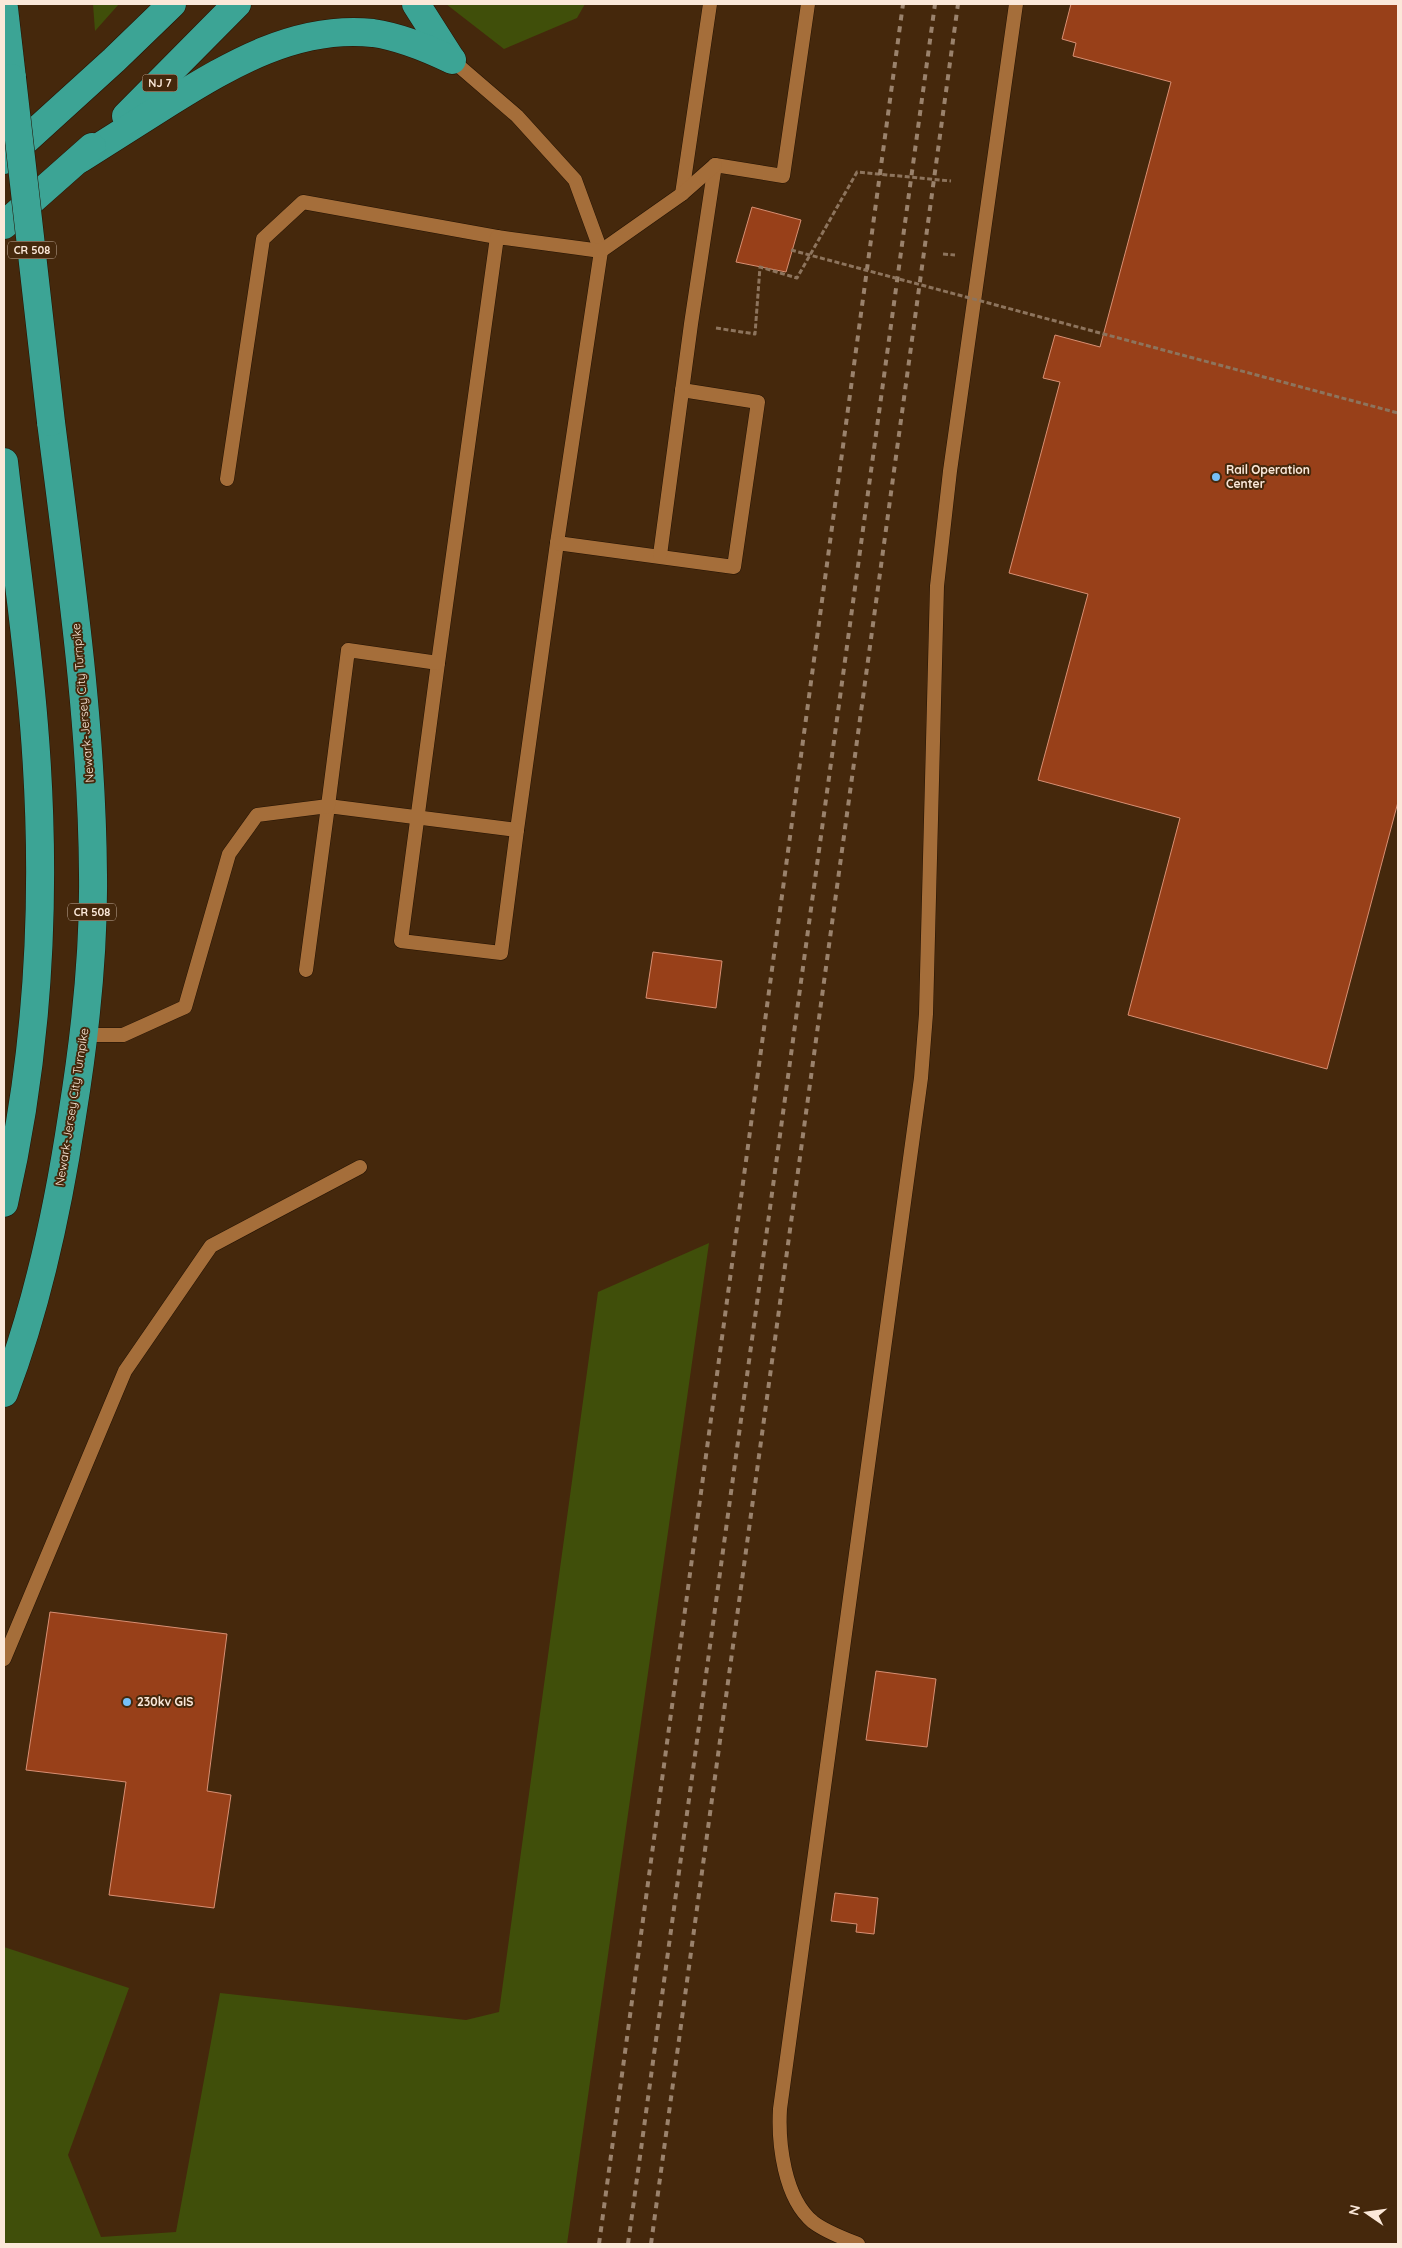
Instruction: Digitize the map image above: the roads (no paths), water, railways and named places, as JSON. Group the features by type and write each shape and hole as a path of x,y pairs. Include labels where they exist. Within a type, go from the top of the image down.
{"highway":[{"path":"4,160 114,60 172,4"},
{"name":"NJ 7","path":"4,225 80,159 171,73 237,4"},
{"path":"416,4 427,25 452,60"},
{"name":"Newark-Jersey City Turnpike","path":"4,8 78,637 88,756 93,875 92,931 83,1035 69,1136 49,1239 24,1335 4,1393"},
{"path":"80,159 223,69 275,47 308,36 331,33 374,34 417,45 452,60"},
{"path":"4,516 5,470"},
{"path":"4,1203 20,1124 30,1049 37,964 40,860 39,793 28,658 5,470"}],"lane":[{"path":"682,194 710,4"},
{"path":"227,479 263,239 303,202 497,237 601,251 682,194 716,165 782,176 808,4"},
{"path":"858,2244 835,2235 811,2220 798,2201 784,2168 779,2137 780,2109 921,1078 926,1004 937,586 950,470 1016,4"},
{"path":"452,60 517,116 575,180 601,251 557,543 501,953 401,941 497,237"},
{"path":"660,555 691,324 716,165"},
{"path":"557,543 734,566 758,402 682,390"},
{"path":"306,970 348,650 438,663"},
{"path":"83,1035 122,1036 185,1007 229,854 257,815 328,806 517,830"},
{"path":"4,1659 125,1371 211,1246 360,1167"}],"railway":[{"path":"599,2244 903,4"},
{"path":"628,2244 935,4"},
{"path":"651,2244 958,4"}],"place":[{"name":"Rail Operation Center","path":"1216,477"},
{"name":"230kv GIS","path":"127,1702"}]}
